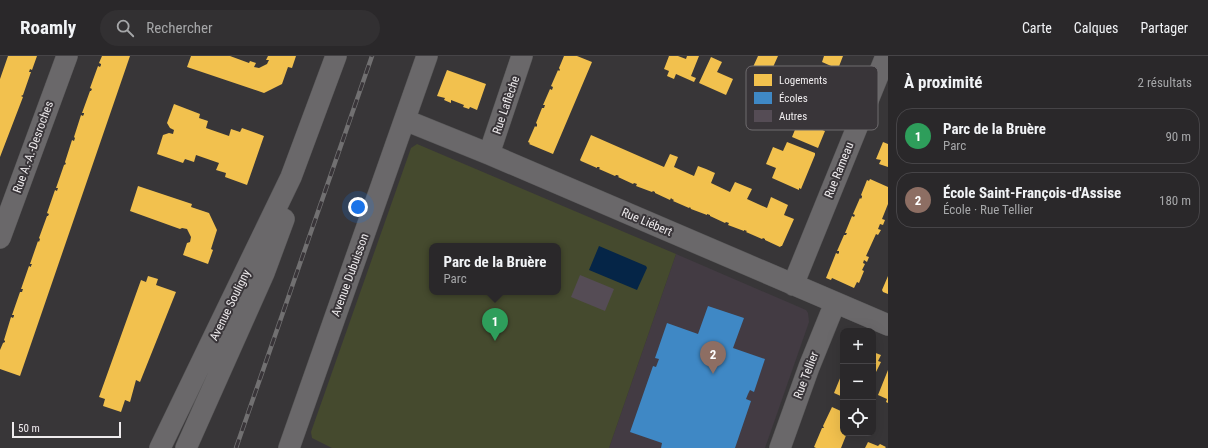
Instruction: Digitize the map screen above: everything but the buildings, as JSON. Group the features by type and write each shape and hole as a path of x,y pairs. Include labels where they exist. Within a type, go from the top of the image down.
{"street":[{"name":"Rue A.-A.-Desroches","path":"0,238 67,56"},
{"name":"Avenue Souligny","path":"160,448 298,161 336,56"},
{"name":"Avenue Dubuisson","path":"289,448 427,56"},
{"name":"Rue Laflèche","path":"489,154 522,56"},
{"name":"Rue Rameau","path":"880,94 886,56"},
{"name":"Rue Liébert","path":"405,120 489,154 888,325"},
{"name":"Rue Rameau","path":"793,285 864,130"},
{"name":"Avenue Souligny","path":"186,448 264,273 282,226 298,161"},
{"name":"Rue Tellier","path":"780,448 809,367 835,303"}],"shaded area":[{"path":"676,254 806,310 808,313 809,322 765,448 609,448"}],"green space":[{"path":"417,144 676,254 609,448 332,448 312,438 311,432 411,148"}],"water":[{"path":"599,246 646,266 647,268 637,290 589,270"}],"railway":[{"path":"236,448 372,56"}],"place":[{"name":"Parc de la Bruère","path":"495,341"},
{"name":"École Saint-François-d'Assise","path":"713,374"}]}
